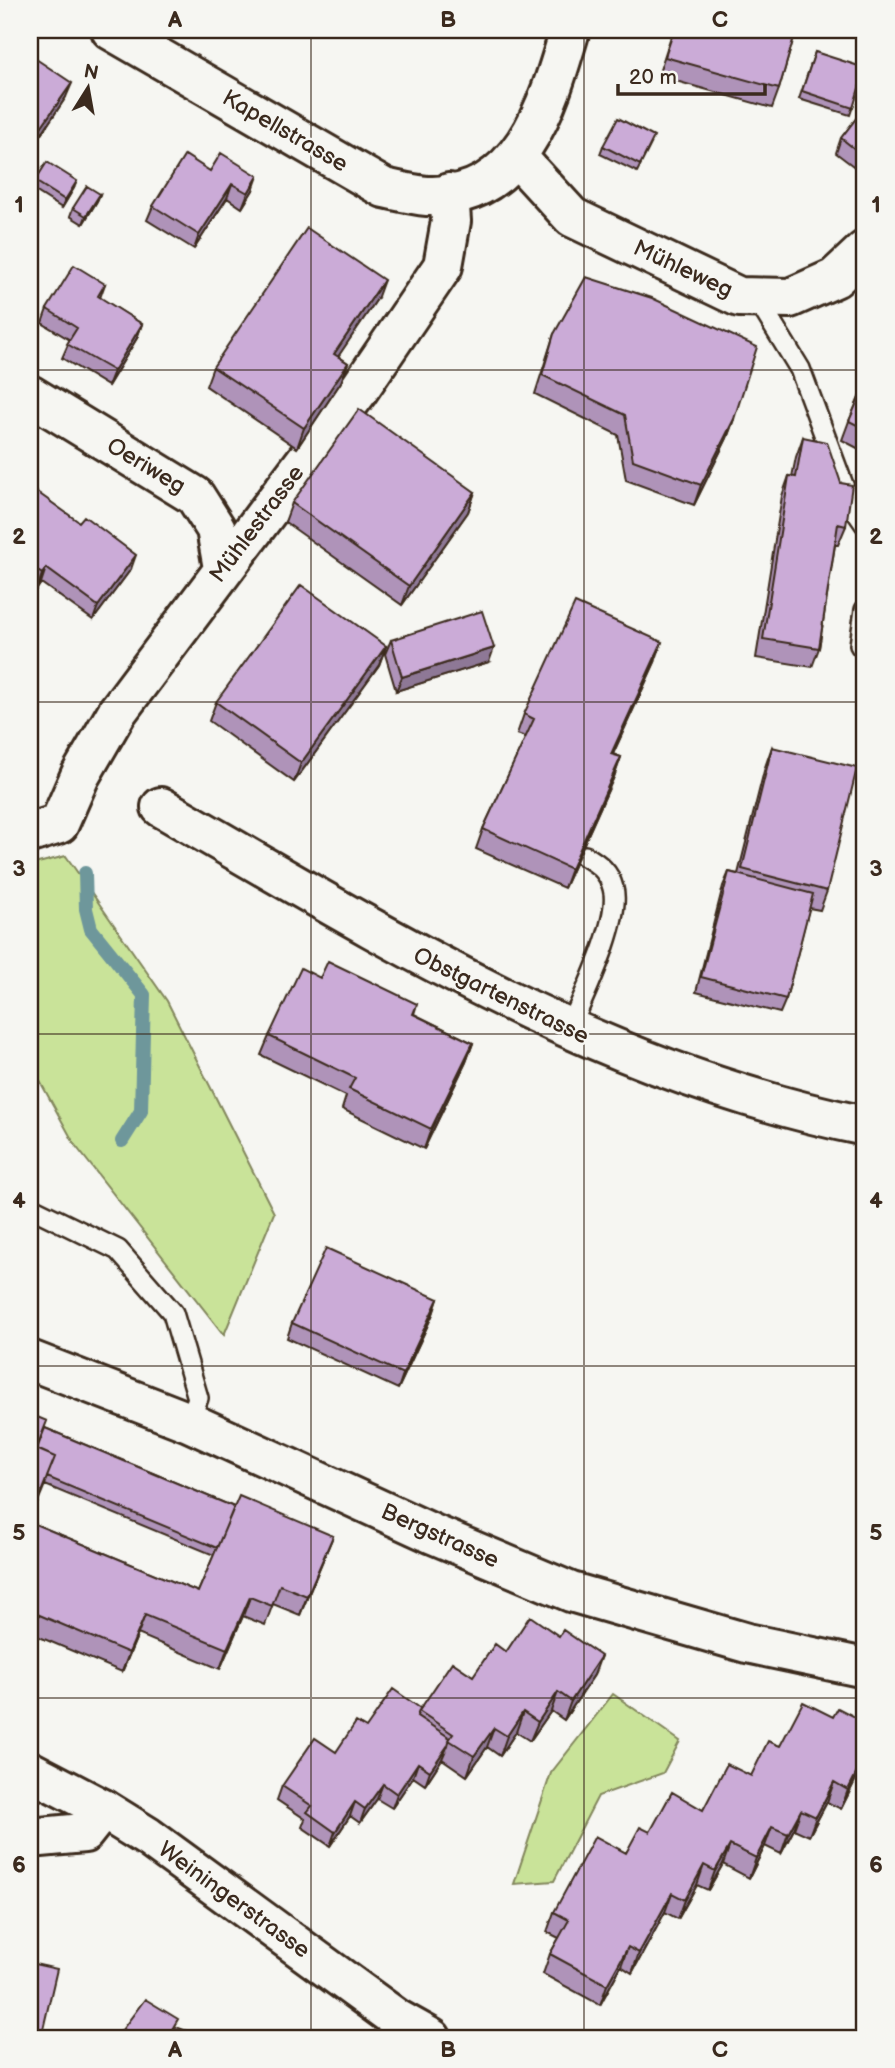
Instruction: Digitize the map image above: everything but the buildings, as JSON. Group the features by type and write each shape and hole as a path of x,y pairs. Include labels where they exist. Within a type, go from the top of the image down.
{"street":[{"name":"Kapellstrasse","path":"111,30 384,188 428,196 459,191"},
{"path":"459,191 497,174 517,157 539,121 555,81 570,30"},
{"name":"Mühleweg","path":"517,157 572,217 739,297 790,298 835,278 865,250"},
{"name":"Mühlestrasse","path":"30,833 59,824 80,776 117,712 358,391 443,266 459,191"},
{"name":"Oeriweg","path":"30,395 195,496 216,529 223,568"},
{"name":"Obstgartenstrasse","path":"161,807 400,946 569,1030 666,1069 752,1099 865,1126"},
{"name":"Bergstrasse","path":"30,1360 189,1422 433,1534 571,1592 747,1643 865,1668"},
{"name":"Weiningerstrasse","path":"30,1771 103,1809 148,1837 397,2019 431,2038"},
{"path":"30,1838 84,1833 103,1809"}],"lane":[{"path":"755,298 800,369 849,501 865,524"},
{"path":"865,610 860,645 865,651"},
{"path":"569,1030 604,944 614,910 614,890 608,877 600,865 585,856"},
{"path":"30,1206 118,1250 173,1313 198,1398 189,1422"}],"green space":[{"path":"66,856 167,1001 274,1213 224,1335 75,1145 30,1063 30,865"},
{"path":"613,1694 680,1741 663,1773 598,1796 554,1881 514,1884 551,1773"}],"waterway":[{"path":"85,873 86,909 91,929 144,995 141,1111 122,1141"}]}
